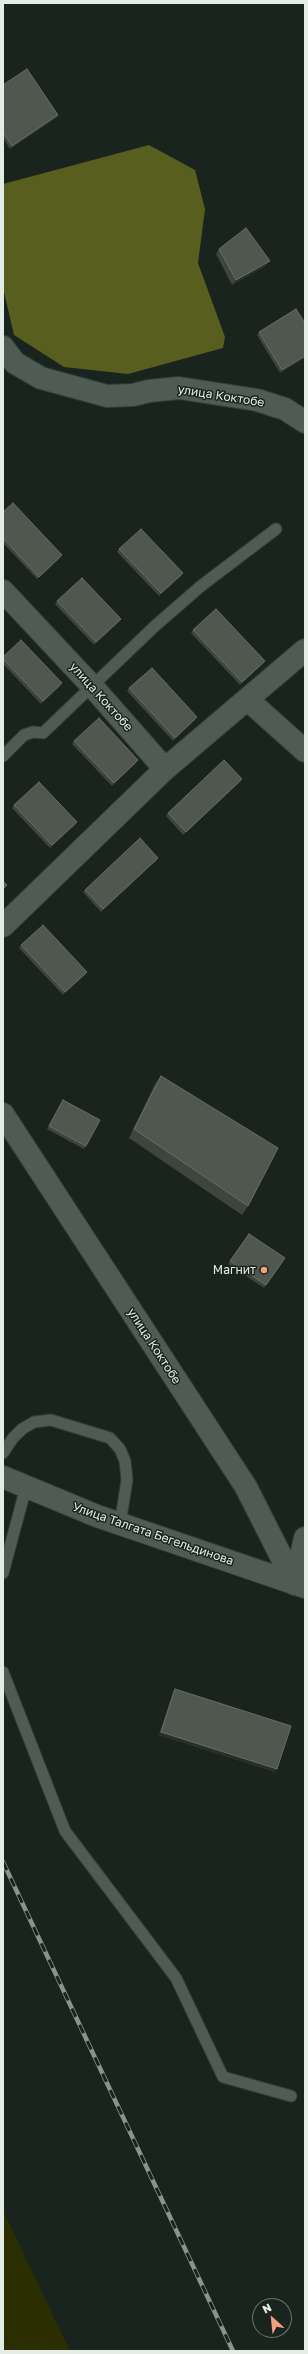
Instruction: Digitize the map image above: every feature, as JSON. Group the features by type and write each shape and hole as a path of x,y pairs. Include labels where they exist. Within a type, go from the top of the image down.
{"street":[{"name":"улица Коктобе","path":"3,347 14,363 40,378 106,396 133,395 149,391 179,388 257,400 285,409 305,422"},
{"name":"улица Коктобе","path":"3,591 92,686 165,769"},
{"path":"3,926 165,769 305,650"},
{"path":"248,700 305,751"},
{"name":"улица Коктобе","path":"3,1114 246,1487 300,1585"},
{"name":"Улица Талгата Бегельдинова","path":"3,1478 120,1524 300,1585"},
{"path":"300,1585 305,1538"}],"lane":[{"path":"3,756 24,735 33,732 43,733 156,625 201,586 276,529"},
{"path":"3,1453 22,1429 34,1422 51,1420 110,1438 120,1449 125,1462 127,1480 120,1524"},
{"path":"3,1573 26,1487"},
{"path":"3,1672 65,1831 176,1978 224,2077 291,2096"}],"green space":[{"path":"149,145 195,170 205,209 198,263 225,337 223,348 128,374 64,367 14,335 3,288 3,184"},
{"path":"3,2210 70,2351 3,2351"}],"building":[{"path":"27,69 58,115 12,146 3,132 3,85"},
{"path":"246,228 270,261 236,280 219,249"},
{"path":"296,309 305,323 305,356 282,370 259,332"},
{"path":"13,503 62,555 39,577 3,538 3,512"},
{"path":"141,529 183,573 161,593 119,549"},
{"path":"82,578 121,619 96,642 57,601"},
{"path":"216,609 265,661 242,682 193,630"},
{"path":"21,640 62,683 43,701 3,659 3,657"},
{"path":"152,668 197,717 175,738 129,688"},
{"path":"99,718 138,760 114,783 74,741"},
{"path":"224,760 242,779 186,832 168,813"},
{"path":"39,782 77,822 52,845 14,805"},
{"path":"140,838 158,858 103,909 85,890"},
{"path":"3,881 7,885 3,889"},
{"path":"43,925 87,972 65,992 21,945"},
{"path":"161,1076 278,1148 248,1206 134,1129"},
{"path":"63,1100 100,1120 86,1146 49,1126"},
{"path":"249,1234 285,1258 266,1285 230,1261"},
{"path":"175,1689 291,1726 277,1769 161,1732"}],"railway":[{"path":"3,1862 233,2351"}],"place":[{"name":"Магнит","path":"264,1270"}]}
